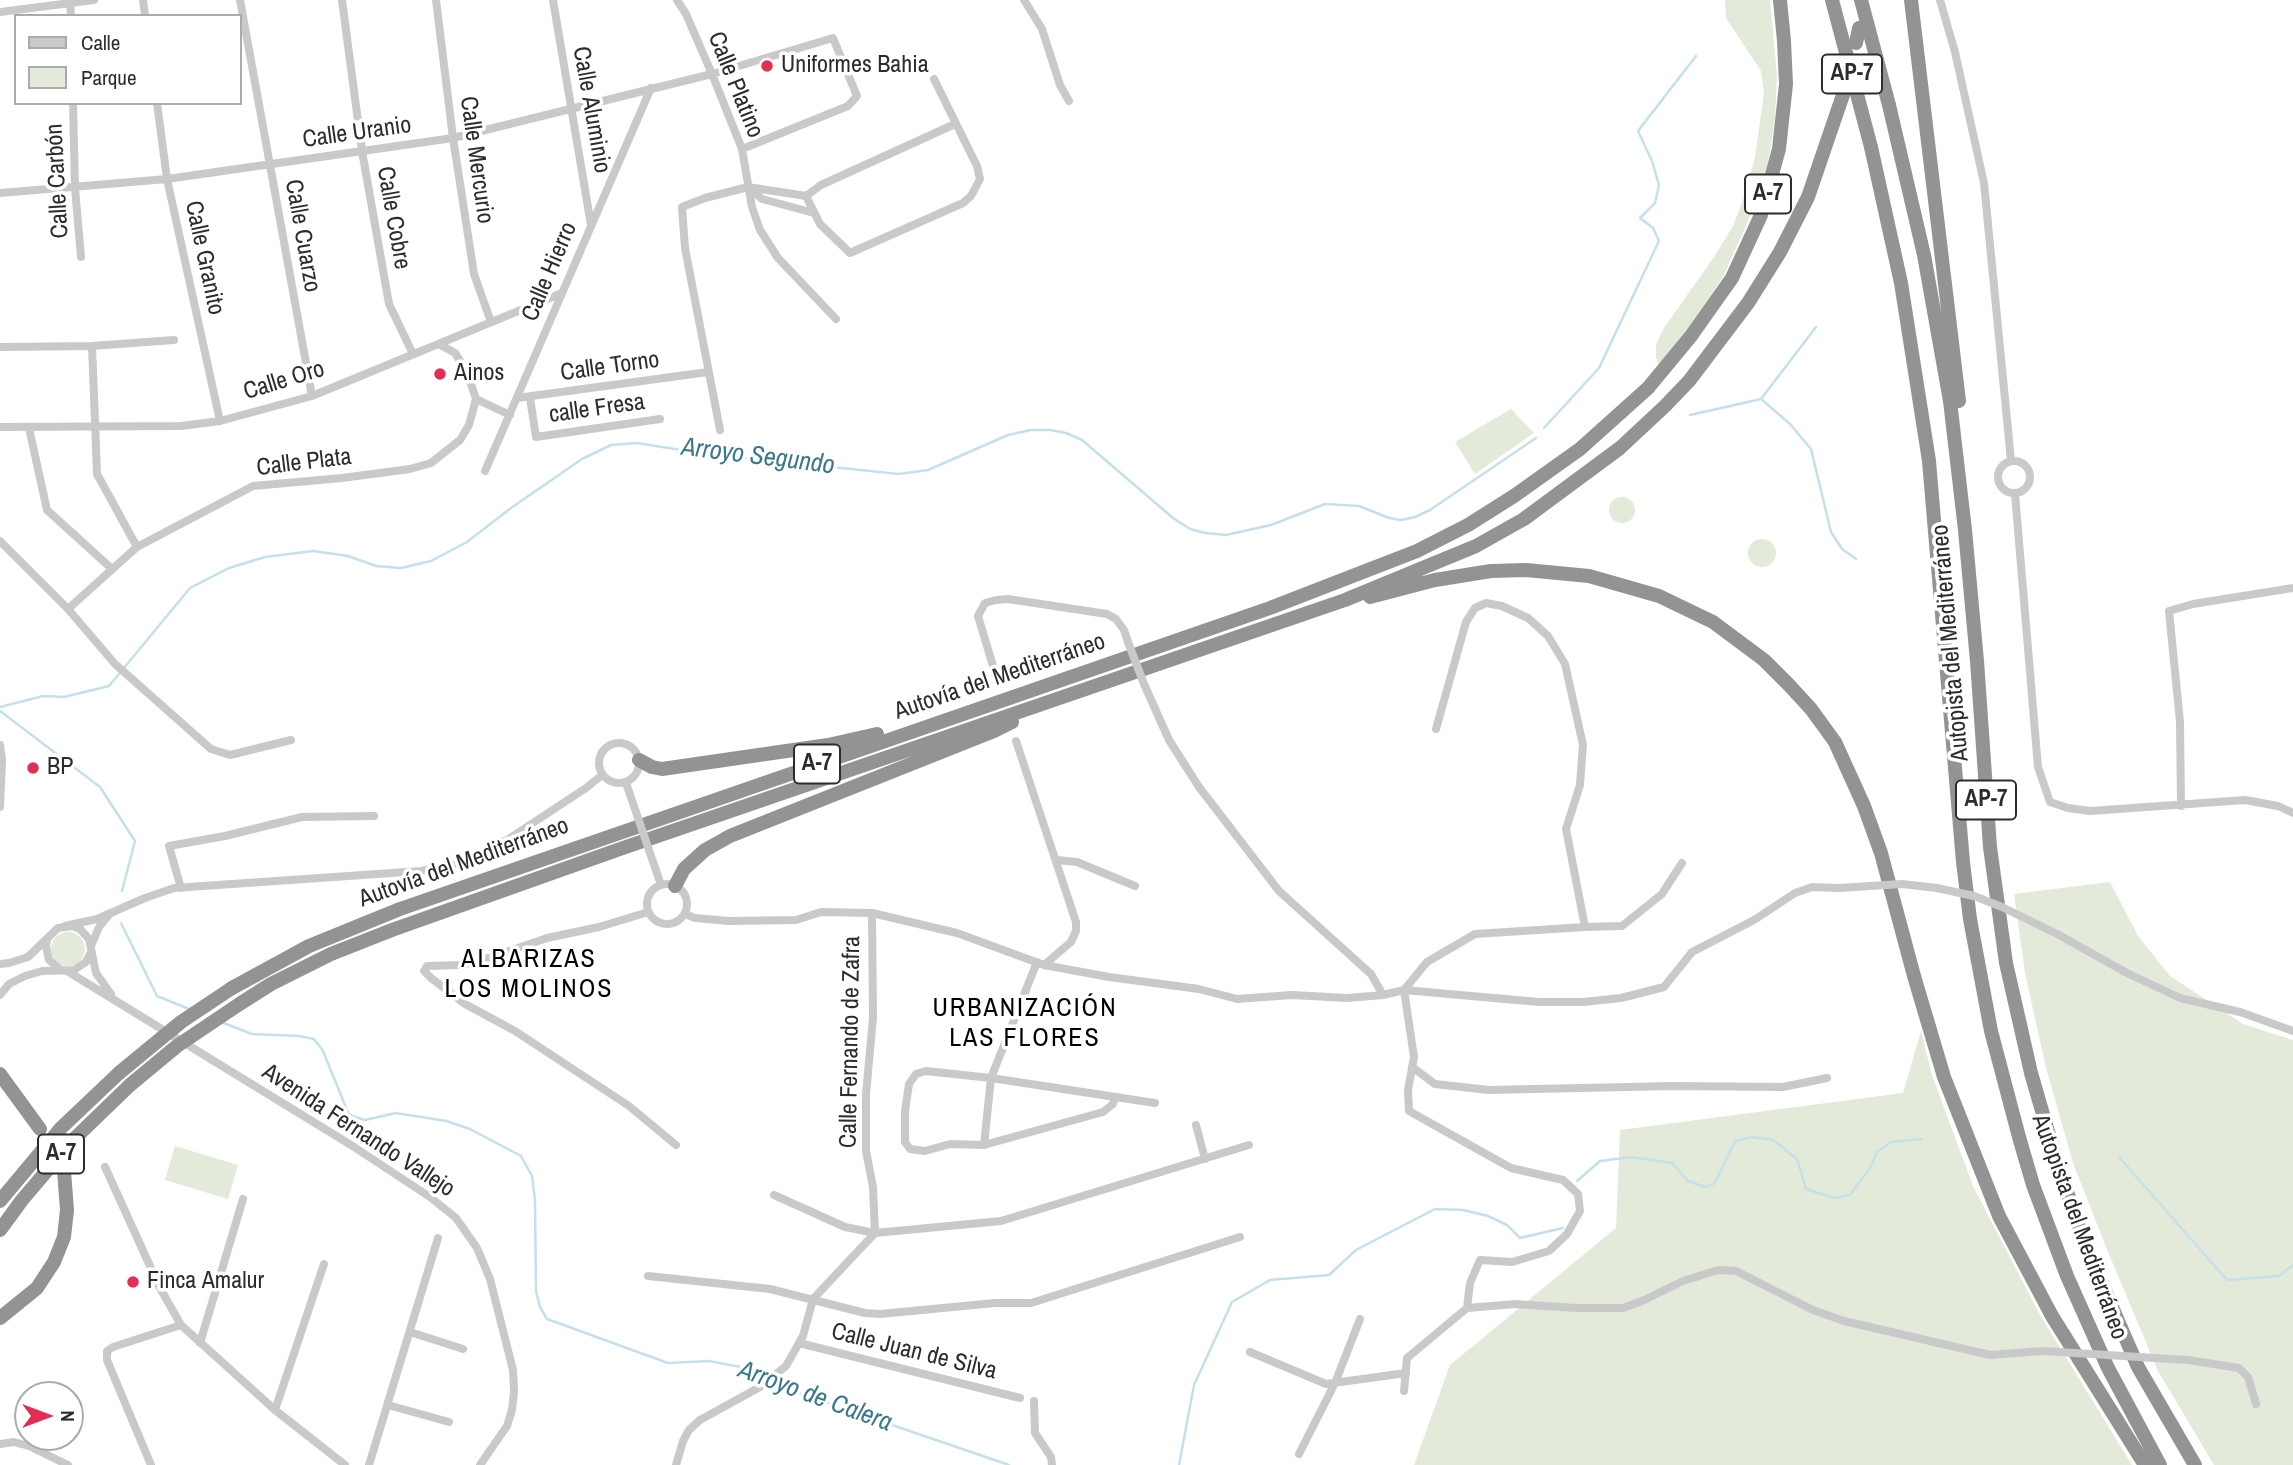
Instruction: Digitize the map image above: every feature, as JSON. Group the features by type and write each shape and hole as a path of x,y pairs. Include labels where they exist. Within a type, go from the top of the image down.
{"highway":[{"name":"Autovía del Mediterráneo","path":"0,1201 61,1128 119,1073 181,1022 232,988 309,946 400,909 1270,608 1408,554 1468,525 1547,473 1604,429 1648,388 1692,336 1732,278 1761,215 1779,149 1786,84 1780,0"},
{"name":"Autopista del Mediterráneo","path":"1832,0 1871,148 1901,283 1928,448 1963,862 1970,919 1991,1031 2030,1173 2067,1276 2108,1368 2160,1465"},
{"name":"Autopista del Mediterráneo","path":"1861,0 1924,255 1950,401 1977,661 1990,847 2006,963 2031,1073 2058,1166 2087,1249 2138,1367 2195,1465"},
{"path":"1911,0 1968,481 1980,611 1977,661"},
{"name":"Autovía del Mediterráneo","path":"0,1230 73,1140 130,1085 177,1046 241,1003 331,954 392,930 1345,600 1461,553 1524,519 1592,471 1629,440 1689,381 1748,303 1780,252 1808,197 1825,153 1844,89"},
{"path":"1345,600 1377,597 1435,580 1490,571 1538,571 1589,576 1659,596 1713,622 1764,660 1789,685 1811,709 1835,743 1864,806 1881,853 1944,1077 1999,1216 2052,1317 2145,1465"},
{"path":"668,885 705,850 730,836 994,731 1051,701"},
{"path":"639,760 662,769 804,748 868,737 968,705 993,703"},
{"path":"0,1074 40,1129"},
{"path":"0,1318 37,1287 54,1262 64,1237 67,1210 64,1171"}],"street":[{"path":"0,12 94,0"},
{"name":"Calle Cuarzo","path":"240,0 312,396"},
{"name":"Calle Cobre","path":"342,0 362,152 388,304 413,354"},
{"name":"Calle Mercurio","path":"436,0 453,138 474,274 491,322"},
{"name":"Calle Aluminio","path":"553,0 591,226"},
{"name":"Calle Platino","path":"677,0 686,14 742,149 748,187 760,230 778,258 836,319"},
{"path":"1024,0 1042,29 1060,85 1069,101"},
{"path":"1940,0 1958,65 1984,183 2011,461"},
{"path":"70,3 71,14"},
{"name":"Calle Uranio","path":"0,193 167,178 453,138 712,74 833,38 857,96 848,106 742,149"},
{"path":"806,196 820,224 850,253 963,203 971,196 980,179 977,166 934,79"},
{"name":"Calle Hierro","path":"485,471 651,88"},
{"name":"Calle Carbón","path":"73,105 75,188 81,257"},
{"name":"Calle Granito","path":"157,105 167,178 219,421"},
{"path":"720,430 685,248 682,207 748,187 806,196 821,185 955,124"},
{"path":"748,187 762,199 814,213"},
{"name":"Calle Oro","path":"0,427 181,426 219,421 312,396 562,293"},
{"path":"0,346 92,346 174,340"},
{"path":"439,344 455,353 467,372 475,399 510,415"},
{"path":"92,346 97,474 137,547"},
{"name":"Calle Torno","path":"517,398 708,372"},
{"name":"calle Fresa","path":"530,398 536,437 660,419"},
{"name":"Calle Plata","path":"68,609 137,547 253,486 342,478 410,469 431,463 460,439 469,425 475,399"},
{"path":"29,428 47,510 112,569"},
{"path":"2011,461 2024,464 2029,469 2031,478 2023,491 2015,494 2006,492 1998,480 2002,466 2011,461"},
{"path":"2015,494 2038,767 2050,802 2090,811 2245,800 2278,806 2293,813"},
{"path":"0,541 68,609 115,664 211,749 230,755 291,740"},
{"path":"2181,806 2180,722 2169,611 2193,604 2293,588"},
{"path":"993,666 978,616 985,603 1008,599 1107,614 1116,620 1124,630 1169,740 1199,786 1279,891 1371,974 1383,995"},
{"path":"1436,729 1466,622 1475,608 1486,603 1502,606 1528,618 1548,636 1565,664 1584,746 1580,785 1566,830 1585,927"},
{"path":"984,1145 991,1078 1040,964 1071,942 1076,931 1076,922 1057,860 1016,741"},
{"path":"621,743 627,744 639,760 635,776 626,783 612,783 602,775 598,762 603,750 621,743"},
{"path":"0,745 0,807"},
{"path":"0,964 28,957 58,928 91,921 145,898 181,888 421,871 467,863 507,840 602,775"},
{"path":"626,783 668,885 685,895 687,901 685,914 675,923 662,924 656,922 646,905 650,892 668,885"},
{"path":"181,888 169,846 225,836 302,817 374,816"},
{"path":"1057,860 1077,862 1135,886"},
{"path":"1466,1308 1470,1283 1480,1260 1512,1262 1549,1251 1567,1234 1580,1211 1578,1194 1563,1180 1511,1168 1409,1111 1408,1090 1414,1057 1404,990 1427,962 1475,934 1622,926 1662,894 1682,863"},
{"path":"685,914 695,918 729,921 796,920 821,912 872,913 957,933 1040,964 1109,977 1199,989 1237,999 1292,995 1347,998 1404,990 1539,1002 1583,1002 1621,998 1664,987 1692,952 1754,920 1796,893 1812,887 1902,884 1937,888 1992,903 2180,998 2240,1012 2292,1030"},
{"path":"648,912 599,927 547,938 489,958 461,965 427,967 424,971 465,1004 534,1043 629,1106 676,1145"},
{"name":"Calle Fernando de Zafra","path":"872,913 873,1018 866,1094 866,1151 873,1187 874,1233"},
{"path":"0,995 9,984 25,976 42,971 81,967 86,962 99,927 111,914"},
{"path":"65,926 80,929 86,934 90,949"},
{"path":"47,939 49,960 63,970"},
{"name":"Avenida Fernando Vallejo","path":"90,949 98,977 118,1001"},
{"name":"Avenida Fernando Vallejo","path":"63,970 351,1145 430,1197 456,1218 477,1248 490,1279 513,1370 512,1410 507,1426 480,1465"},
{"path":"1412,1067 1435,1084 1489,1090 1672,1086 1783,1087 1827,1078"},
{"path":"1115,1097 1113,1104 1103,1112 984,1145 950,1144 925,1150 910,1149 905,1142 905,1111 909,1084 916,1074 926,1071 991,1078 1115,1097 1155,1104"},
{"path":"1196,1125 1205,1159"},
{"path":"774,1195 845,1227 874,1233 1001,1221 1249,1145"},
{"path":"105,1167 160,1288 181,1325 275,1410 345,1465"},
{"path":"201,1343 243,1199"},
{"path":"676,1465 683,1441 689,1430 700,1420 760,1387 786,1366 799,1343 813,1299 874,1233"},
{"path":"648,1276 770,1289 865,1313 880,1314 995,1303 1031,1303 1240,1237"},
{"path":"369,1465 438,1238"},
{"path":"275,1410 324,1264"},
{"path":"1404,1391 1407,1358 1466,1308 1515,1304 1623,1308 1683,1281 1718,1270 1736,1271 1813,1310 1844,1321 1990,1355 2042,1351 2188,1360 2239,1368 2248,1377 2256,1404"},
{"path":"1299,1454 1335,1383 1360,1319"},
{"path":"151,1465 107,1360 107,1351 181,1325"},
{"path":"410,1332 463,1349"},
{"name":"Calle Juan de Silva","path":"799,1343 1020,1398"},
{"path":"1250,1352 1326,1384 1406,1373"},
{"path":"1034,1401 1035,1433 1051,1457 1052,1465"},
{"path":"388,1405 449,1422"},
{"path":"0,1444 14,1442 29,1446 68,1465"}],"green space":[{"path":"1725,0 1770,0 1777,76 1775,118 1768,164 1756,203 1724,275 1678,344 1659,365 1656,344 1733,226 1755,157 1764,93 1761,71 1726,18"},
{"path":"1511,409 1534,433 1475,474 1455,442"},
{"path":"1622,497 1631,501 1635,510 1631,519 1622,523 1613,519 1609,510 1613,501"},
{"path":"1762,539 1772,543 1776,553 1772,563 1762,567 1752,563 1748,553 1752,543"},
{"path":"2110,882 2138,936 2170,976 2243,1024 2293,1040 2293,1465 2214,1465 2158,1371 2073,1163 2046,1068 2025,973 2014,894"},
{"path":"68,932 80,937 85,949 80,961 68,966 56,961 51,949 56,937"},
{"path":"1921,1031 1932,1075 1973,1186 2040,1315 2132,1465 1414,1465 1450,1365 1616,1228 1620,1130 1903,1093"},
{"path":"175,1146 238,1165 228,1199 165,1180"}],"waterway":[{"name":"Arroyo Segundo","path":"1544,428 1599,368 1659,241 1653,228 1640,218 1655,203 1659,185 1652,161 1638,131 1696,56"},
{"path":"1761,399 1816,327"},
{"path":"1690,415 1761,399 1790,424 1811,449 1831,532 1842,549 1856,559"},
{"name":"Arroyo Segundo","path":"0,707 43,696 64,697 109,686 190,588 229,568 265,557 313,551 348,556 376,566 401,568 431,561 467,542 582,459 611,445 637,443 706,454 899,474 928,470 1008,435 1031,430 1050,430 1082,440 1173,518 1190,529 1226,535 1271,525 1325,504 1359,506 1401,520 1415,517 1430,510 1536,438"},
{"name":"Arroyo de Calera","path":"0,711 100,787 135,841 122,891"},
{"name":"Arroyo de Calera","path":"121,923 157,996 189,1009"},
{"name":"Arroyo de Calera","path":"221,1022 252,1034 314,1039 323,1051 349,1115 365,1120 396,1113 446,1121 470,1129 521,1156 532,1176 535,1200 536,1291 540,1307 547,1319 668,1363 709,1361 756,1370 781,1387 1009,1465"},
{"name":"Arroyo de Calera","path":"1577,1181 1600,1161 1631,1157 1672,1163 1688,1181 1705,1187 1715,1183 1735,1141 1752,1137 1773,1140 1797,1159 1806,1189 1834,1198 1850,1195 1870,1168 1877,1152 1891,1142 1922,1139"},
{"name":"Arroyo de Calera","path":"2119,1157 2227,1280 2279,1276 2293,1265"},
{"name":"Arroyo de Calera","path":"1179,1465 1194,1385 1232,1302 1270,1280 1329,1275 1356,1250 1435,1209 1463,1210 1488,1216 1507,1225 1520,1238 1563,1228"}],"place":[{"name":"Uniformes Bahia","path":"767,66"},
{"name":"Ainos","path":"440,374"},
{"name":"BP","path":"33,768"},
{"name":"Finca Amalur","path":"133,1282"}],"district":[{"name":"ALBARIZAS LOS MOLINOS","path":"529,975"},
{"name":"URBANIZACIÓN LAS FLORES","path":"1025,1024"}]}
